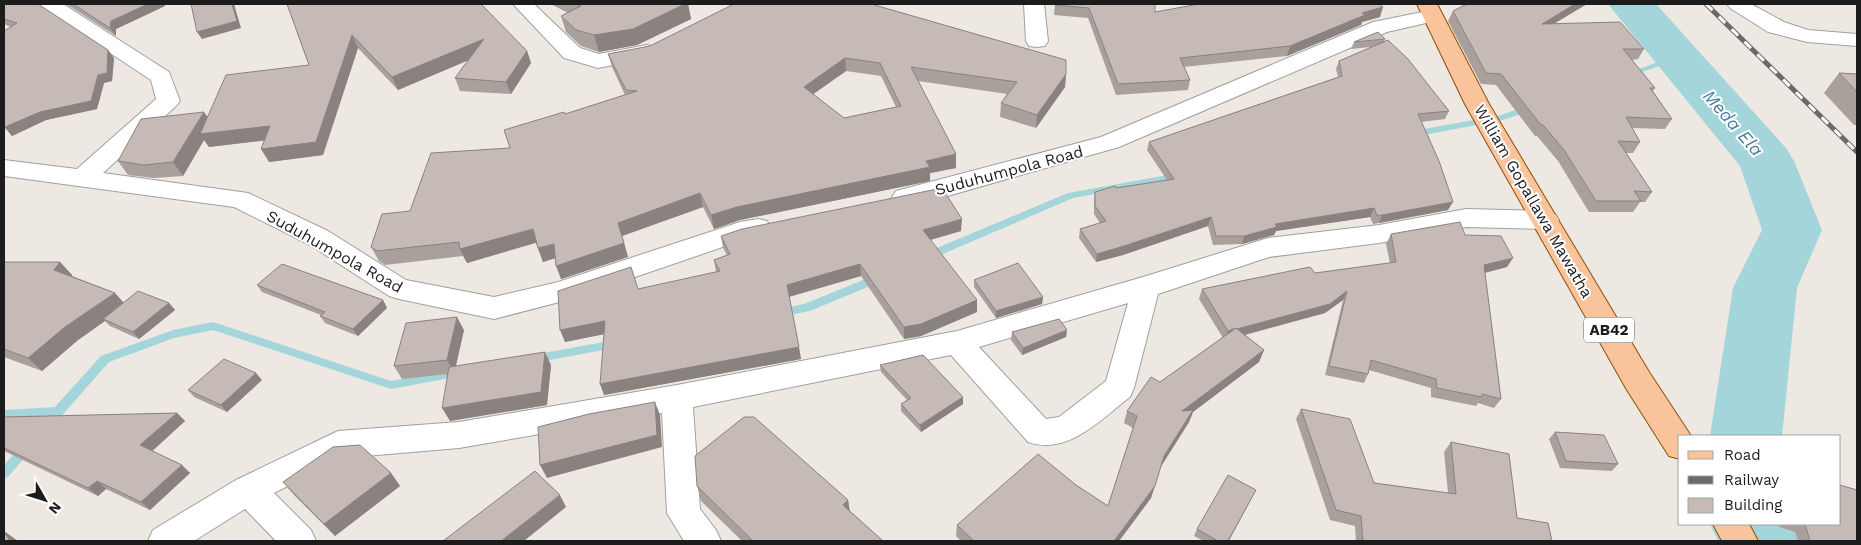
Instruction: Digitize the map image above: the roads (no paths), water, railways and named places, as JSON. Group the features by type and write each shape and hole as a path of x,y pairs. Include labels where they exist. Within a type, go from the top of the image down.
{"main road":[{"name":"William Gopallawa Mawatha","path":"1429,7 1478,104 1638,381 1678,443"},
{"path":"1731,525 1741,541"}],"street":[{"path":"50,4 161,76 168,101 80,180"},
{"path":"523,4 572,53 598,61 644,53 662,44"},
{"path":"1034,4 1037,41"},
{"path":"1737,4 1776,28 1807,36 1857,40"},
{"name":"Suduhumpola Road","path":"881,202 937,190 1110,142 1429,7"},
{"name":"Suduhumpola Road","path":"4,168 80,180 239,199 319,238 399,289 494,308 561,292 740,231 778,223"},
{"path":"165,541 248,490 338,445 459,436 677,398 957,342 1146,287 1268,248 1379,234 1466,218 1543,216"},
{"path":"957,342 1039,433 1066,428 1119,388 1146,287"},
{"path":"677,398 684,514 704,541"},
{"path":"248,490 298,541"}],"waterway":[{"name":"Meda Ela","path":"1631,4 1766,161 1792,230 1765,288 1746,435"},
{"path":"1629,74 1677,58"},
{"path":"1413,134 1503,117 1530,108"},
{"path":"928,256 1071,195 1179,176"},
{"path":"779,313 806,308 878,278"},
{"path":"46,426 105,359 173,334 213,326 391,385 460,372"},
{"path":"533,359 615,344"},
{"path":"4,415 58,412"},
{"path":"4,473 26,448"},
{"name":"Meda Ela","path":"1750,525 1762,541"}],"railway":[{"path":"1706,4 1857,152"}]}
